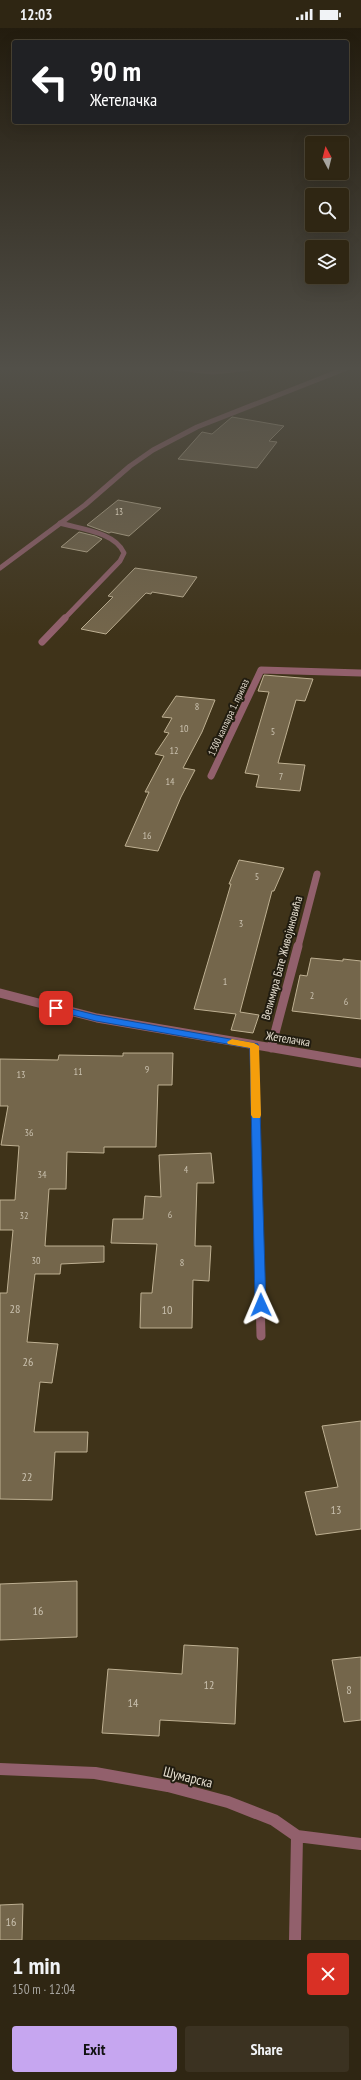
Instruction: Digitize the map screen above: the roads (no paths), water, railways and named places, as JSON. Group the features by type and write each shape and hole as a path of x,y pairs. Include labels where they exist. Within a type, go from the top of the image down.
{"street":[{"path":"0,568 60,524 91,500 130,466 144,457"},
{"path":"42,642 120,561 124,553 122,546 114,540 60,524"},
{"name":"1300 каплара 1. прилаз","path":"211,776 261,670 361,673"},
{"name":"Велимира Бате Живојиновића","path":"271,1048 316,874"},
{"name":"Жетелачка","path":"0,993 96,1018 361,1063"},
{"path":"254,1046 262,1336"},
{"name":"Шумарска","path":"0,1768 95,1773 168,1786 228,1802 274,1820 297,1836 361,1844"},
{"path":"295,1940 297,1836"}]}
